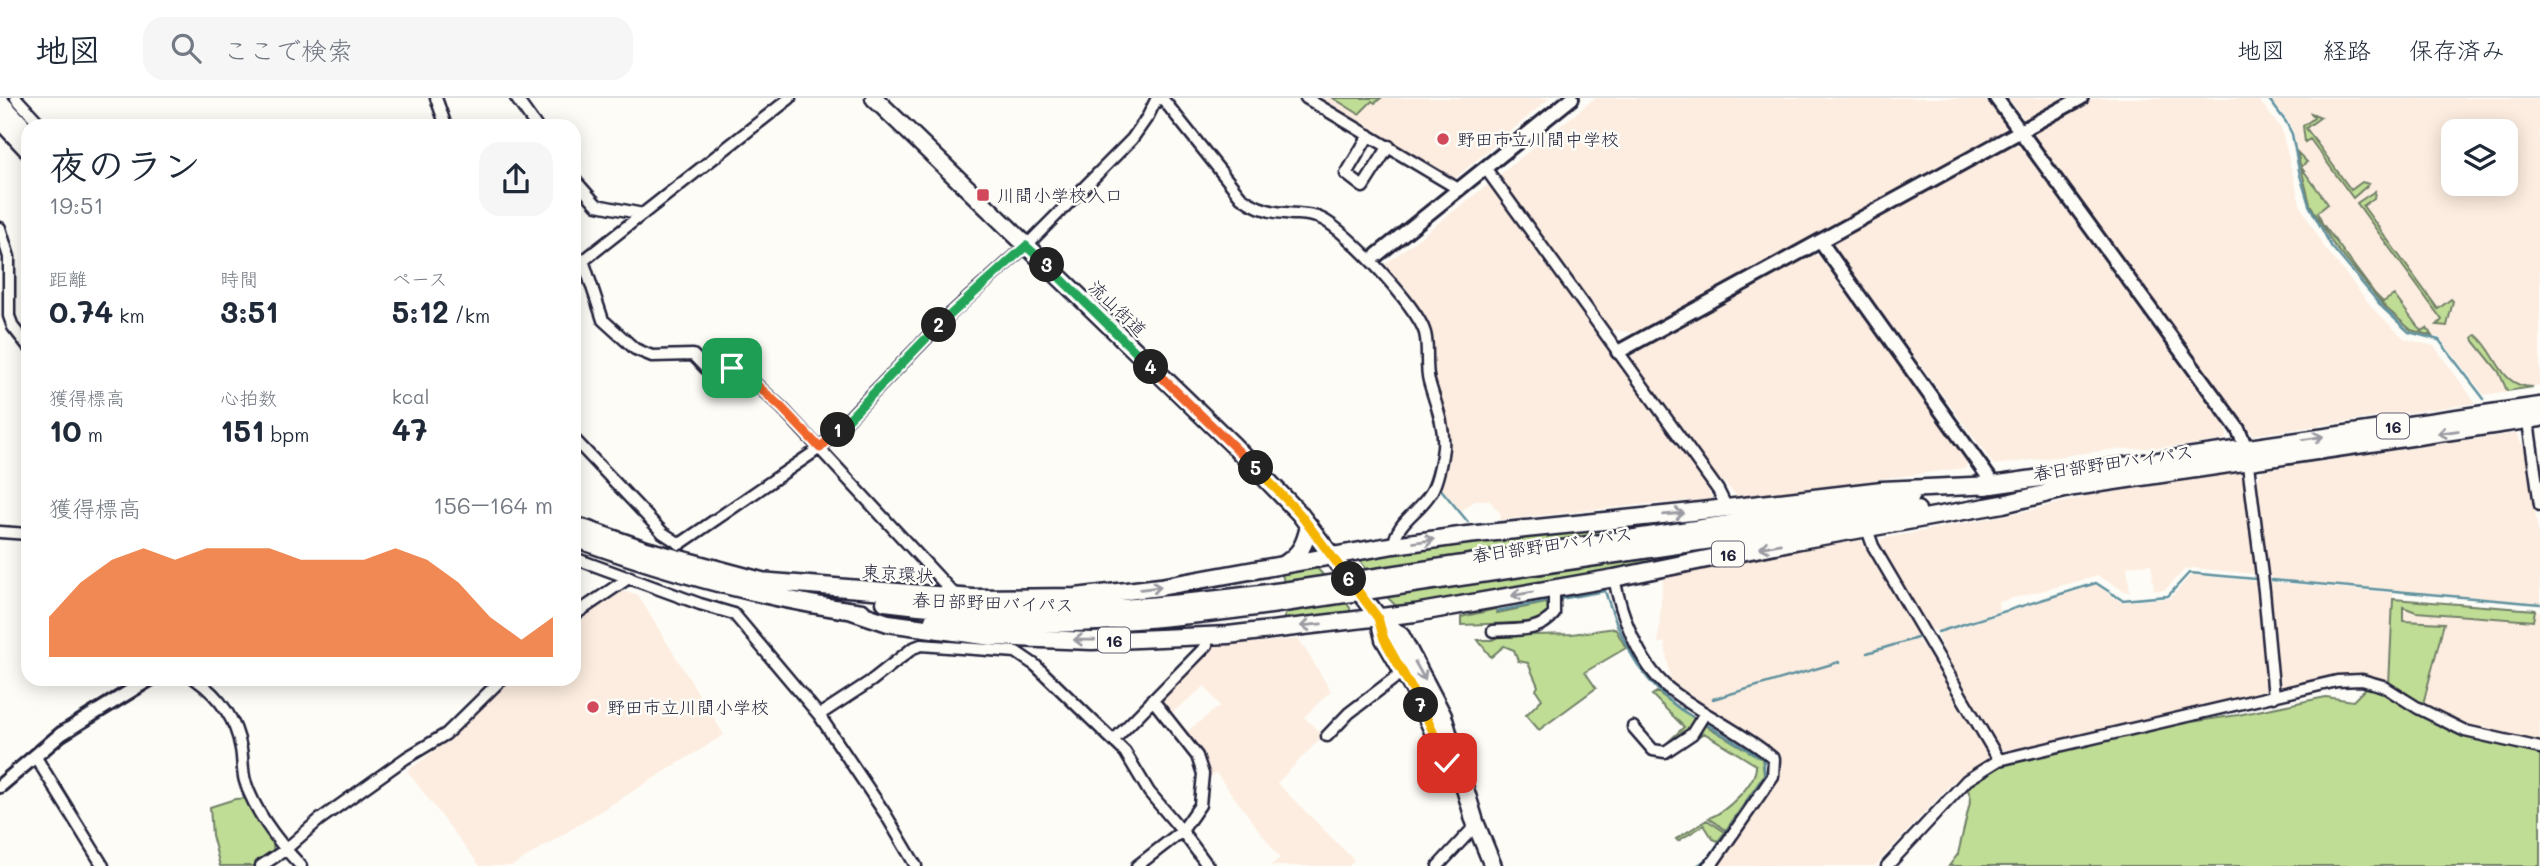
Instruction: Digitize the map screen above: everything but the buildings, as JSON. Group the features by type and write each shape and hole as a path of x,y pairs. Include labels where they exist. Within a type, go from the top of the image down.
{"main road":[{"name":"流山街道","path":"874,98 1280,492 1378,618 1401,636 1438,705 1476,825"},
{"path":"0,102 21,124"},
{"path":"0,120 21,142"},
{"name":"春日部野田バイパス","path":"1683,538 1994,485 2535,417"},
{"name":"春日部野田バイパス","path":"581,540 717,583 793,601 852,611 949,622 1039,625 1146,620 1683,538 2077,486 2247,455"},
{"name":"16","path":"1283,565 1394,545 1542,526 1882,490 1994,485"},
{"name":"16","path":"852,611 888,623 992,637 1092,641 1206,637 1378,618 1554,589 1800,540 2003,504 2077,486"},
{"path":"1283,565 1303,548 1309,526"},
{"name":"春日部野田バイパス","path":"581,527 646,550 759,581 898,604 1000,611 1134,608 1283,597"},
{"name":"東京環状","path":"759,581 957,596 1035,598 1116,593 1283,565"},
{"name":"流山街道","path":"1378,618 1384,639 1404,671 1493,866"}],"street":[{"path":"16,98 36,119"},
{"path":"436,98 444,119"},
{"path":"516,98 531,119"},
{"path":"581,259 643,214 790,98"},
{"path":"581,446 663,533 680,544 820,448 946,318 1026,246 1132,138 1159,98 1241,197 1266,210 1306,213 1328,222 1400,292 1424,330 1428,377 1442,421 1443,447 1435,485 1429,497 1395,533 1394,545"},
{"path":"1306,98 1460,190"},
{"path":"1377,256 1572,98"},
{"path":"1996,98 2238,429 2247,455 2274,696"},
{"path":"1618,352 2081,98"},
{"path":"1369,135 1346,174 1363,187 1389,146"},
{"path":"1486,169 1718,490 1727,508"},
{"path":"581,186 597,205 643,214"},
{"path":"0,228 9,257 9,316 21,337"},
{"path":"1820,242 1994,485"},
{"path":"581,268 603,320 635,349 652,356 693,355 718,381 732,368 738,368 782,408 957,596"},
{"path":"2535,417 2540,505"},
{"path":"1867,529 1873,546 1999,760"},
{"path":"0,532 21,534"},
{"path":"581,560 734,614 818,715 886,815 916,866"},
{"path":"581,610 630,577"},
{"path":"1614,578 1626,625 1654,673 1665,685 1774,759 1773,776 1708,866"},
{"path":"1493,631 1543,625 1554,614 1554,589"},
{"path":"1114,740 1207,645 1206,637"},
{"path":"818,715 921,645 1016,652 1035,665 1127,754 1149,792 1208,866"},
{"path":"1327,736 1349,713 1404,671"},
{"path":"1887,866 1967,780 1999,760 2337,681 2362,680 2383,686 2418,708 2465,731 2540,748"},
{"path":"0,786 61,734 139,686"},
{"path":"205,686 234,722 241,748 244,780 272,834 301,866"},
{"path":"261,866 406,758 446,734 495,686"},
{"path":"1137,866 1182,831 1200,805 1203,774 1197,756 1153,699"},
{"path":"1633,727 1653,750 1665,752 1692,734 1706,713"},
{"path":"35,756 103,866"},
{"path":"1438,866 1476,825"}],"shaded area":[{"name":"野田市立川間中学校","path":"1314,98 1550,98 1453,180"},
{"path":"1595,98 1985,98 2005,124 2005,134 1639,334 1610,329 1499,175"},
{"path":"2008,98 2069,98 2030,120 2023,118"},
{"path":"2095,98 2257,98 2281,128 2301,207 2325,248 2376,312 2405,339 2434,346 2476,403 2253,435 2035,139 2035,131"},
{"path":"2270,98 2540,98 2540,386 2484,395 2440,338 2411,330 2385,307 2333,244 2310,204 2294,134 2288,121"},
{"path":"2011,144 2020,146 2225,427 2227,435 2224,440 2184,446 2108,450 1994,465 1834,247 1835,241"},
{"path":"1486,186 1493,187 1711,489 1710,500 1500,520 1501,514 1489,500 1476,500 1461,511 1441,487 1449,437 1446,413 1433,370 1432,336 1421,310 1405,287 1383,266"},
{"path":"1811,254 1819,256 1968,462 1965,468 1742,497 1736,495 1716,475 1631,358 1632,351"},
{"path":"2516,433 2527,453 2540,547 2540,603 2273,579 2268,572 2257,479 2263,470"},
{"path":"2238,473 2244,478 2256,574 2191,568 2184,570 2165,590 2154,590 2151,564 2127,566 2130,592 2098,576 1998,602 1999,611 1937,631 1929,628 1881,545 1881,539 2027,511 2089,496"},
{"path":"1861,540 1918,630 1917,640 1935,661 1989,753 1987,759 1953,782 1875,866 1714,866 1778,774 1780,755 1671,686 1665,643 1658,643 1663,578"},
{"path":"2191,575 2256,581 2267,689 2262,695 2013,752 2001,749 1945,655 1938,634 2095,584 2121,602 2170,598"},
{"path":"2269,582 2393,593 2393,599 2540,611 2540,743 2466,728 2376,679 2365,677 2284,690 2279,687"},
{"name":"野田市立川間小学校","path":"618,591 637,594 724,735 512,866 480,866 407,771 424,759 502,686 581,686 581,620"},
{"path":"1299,639 1331,691 1304,717 1323,736 1277,783 1354,860 1349,866 1270,866 1280,858 1216,773 1206,780 1182,735 1220,706 1205,686 1168,716 1156,699 1213,646"}],"green space":[{"path":"1333,98 1381,98 1375,103 1372,101 1359,114"},
{"path":"2311,113 2321,117 2306,128 2351,190 2362,182 2369,184 2353,198 2310,139 2305,142 2303,126 2314,118"},
{"path":"2297,152 2307,162 2301,167 2328,204 2318,212 2322,223 2375,294 2383,302 2394,295 2421,331 2427,328 2432,336 2411,330 2385,307 2333,244 2310,204"},
{"path":"2375,191 2374,198 2363,206 2438,309 2451,299 2453,301 2447,326 2437,325 2442,320 2357,203"},
{"path":"2476,335 2505,375 2521,385 2533,387 2507,391 2499,372 2474,341 2473,337"},
{"path":"1678,521 1677,527 1368,572 1358,557 1511,535"},
{"path":"1680,551 1686,558 1399,609 1384,594"},
{"path":"1316,567 1326,578 1285,584 1282,575 1277,572"},
{"path":"2393,599 2535,610 2533,621 2416,612 2403,607 2403,621 2444,623 2423,704 2389,685"},
{"path":"1344,600 1350,608 1351,616 1282,621 1289,608"},
{"path":"1551,602 1552,609 1542,622 1461,625 1461,617 1496,609 1497,613"},
{"path":"1615,628 1626,648 1585,672 1596,688 1539,730 1526,715 1542,699 1536,690 1538,686 1528,663 1518,661 1514,650 1504,646 1491,657 1478,640 1492,640 1500,636 1572,634"},
{"path":"2368,686 2382,691 2413,710 2450,716 2502,745 2540,752 2540,866 1949,866 1958,854 1971,798 1967,787 1976,782 1982,766 2145,729 2238,715 2326,697 2353,701"},
{"path":"1657,692 1698,721 1692,730 1668,745 1684,727 1652,695"},
{"path":"1703,724 1762,759 1764,775 1726,830 1709,818 1724,810 1739,796 1751,780 1756,765 1704,733 1683,746 1681,744"},
{"path":"255,798 273,842 274,862 264,866 220,866 212,835 210,807 235,799"},
{"path":"1707,820 1725,832 1718,841 1713,839 1704,825 1678,841 1676,839"}],"waterway":[{"path":"2268,98 2292,134 2309,205 2331,246 2383,308 2409,332 2439,340 2484,399"},
{"path":"1439,484 1468,522"},
{"path":"1938,632 2096,583 2122,600 2168,596 2189,573 2256,579"},
{"path":"2272,580 2540,604"},
{"path":"1560,599 1605,591 1625,642 1642,671 1666,698 1681,710 1685,708"},
{"path":"1497,611 1551,601"},
{"path":"1867,653 1917,638"},
{"path":"1713,699 1839,662"},
{"path":"1681,710 1698,720"},
{"path":"1697,866 1709,857 1765,775 1763,759 1704,723"}],"place":[{"name":"野田市立川間中学校","path":"1443,139"},
{"name":"川間小学校入口","path":"983,195"},
{"name":"野田市立川間小学校","path":"593,707"}],"route":[{"path":"732,368 738,368 820,448 946,318 1026,246 1233,445 1299,513 1378,618 1384,639 1415,692 1447,763"}]}
